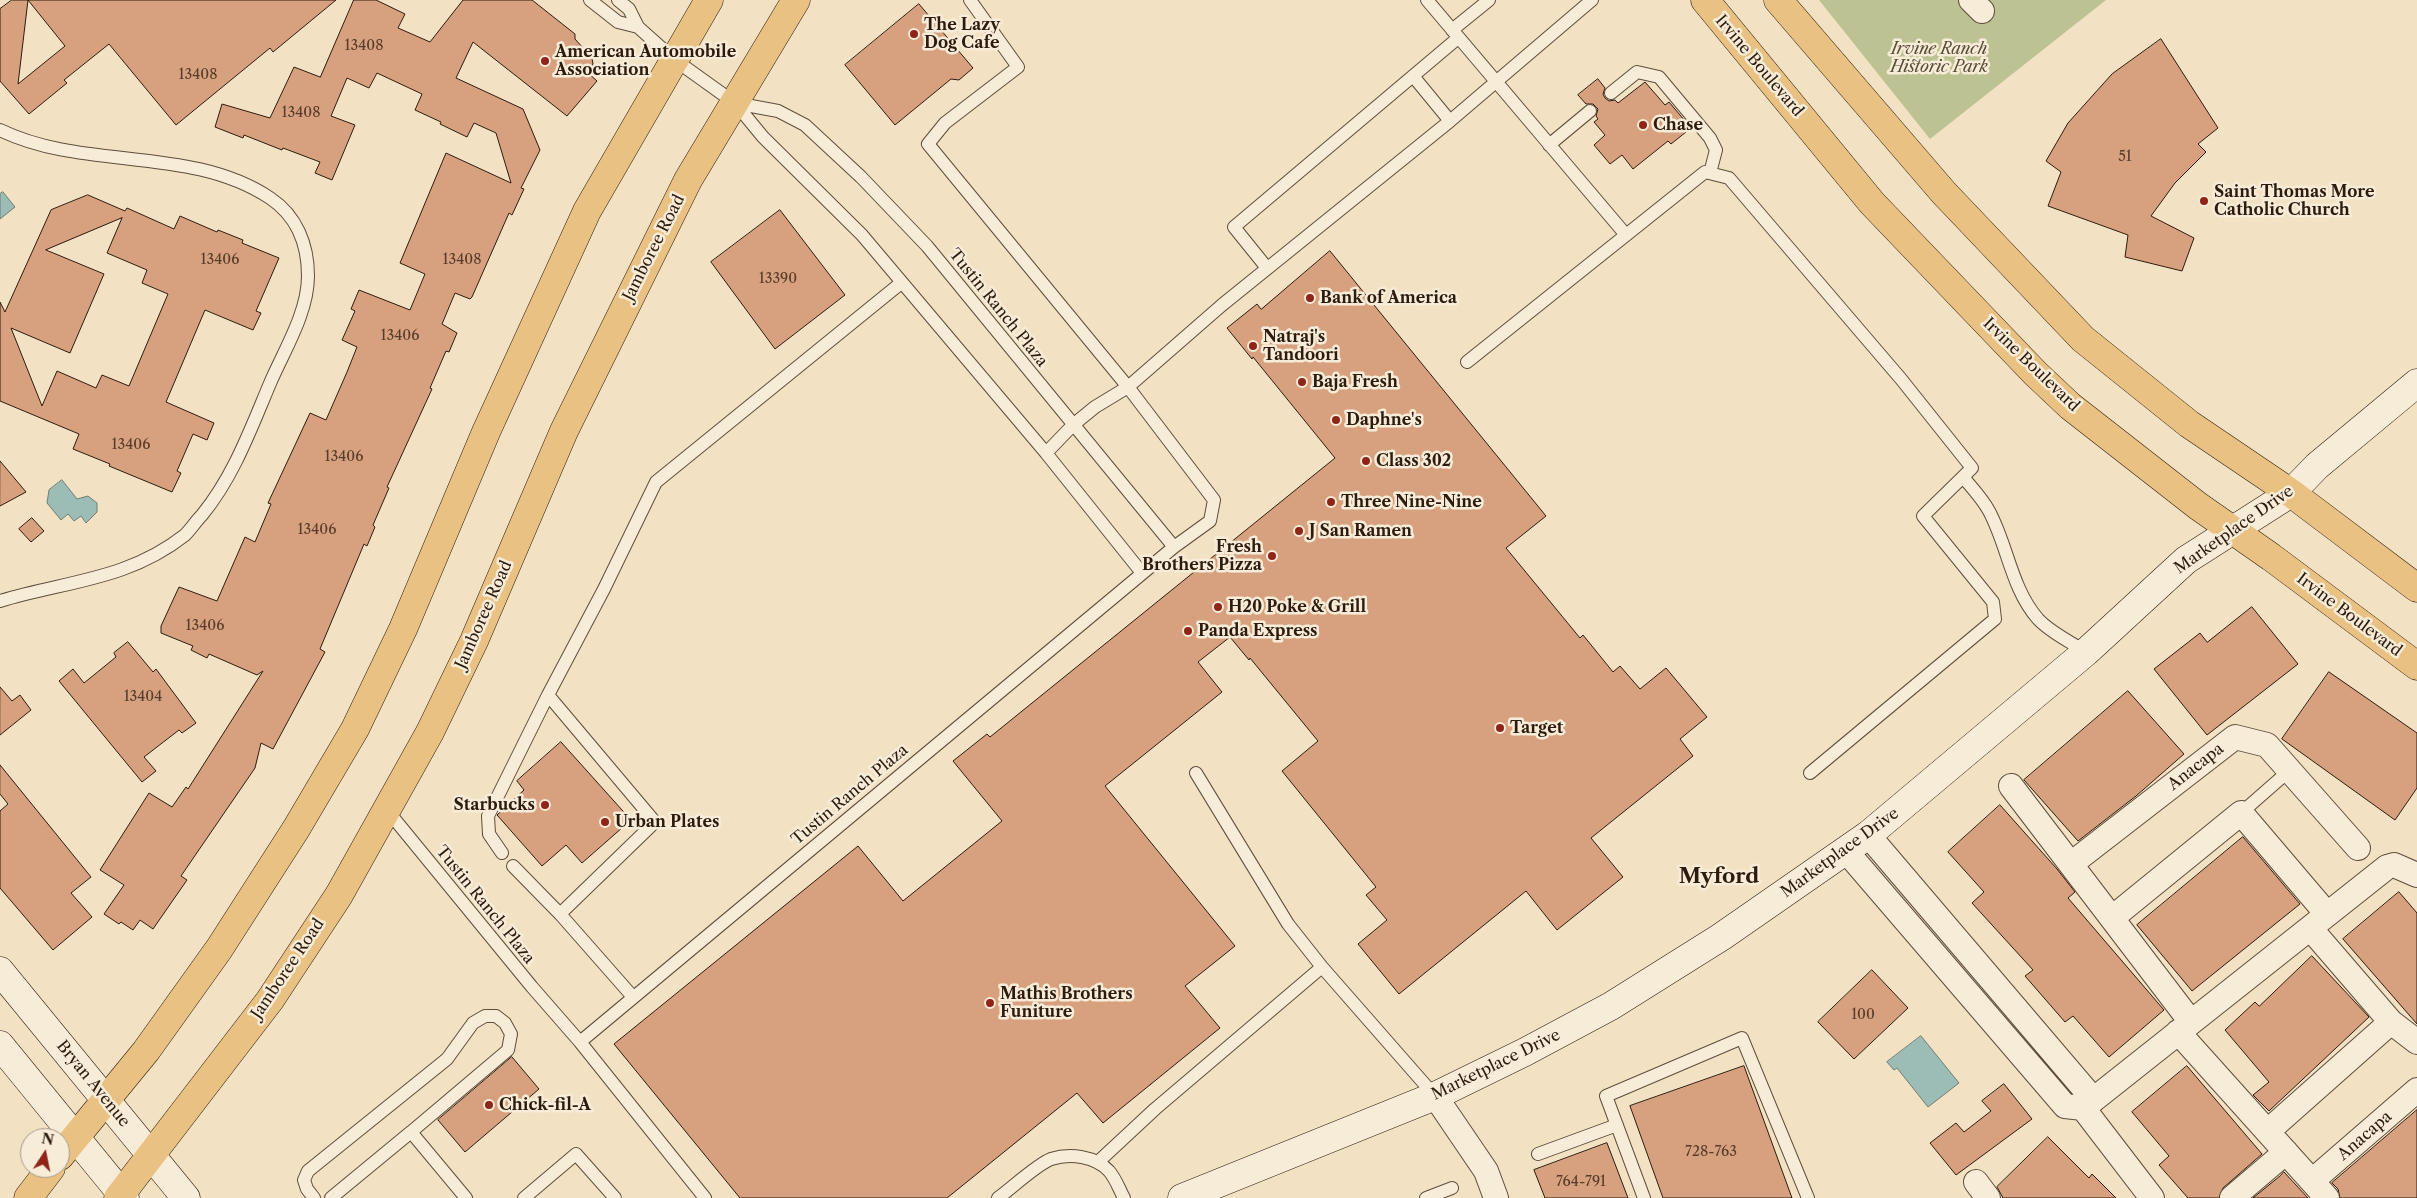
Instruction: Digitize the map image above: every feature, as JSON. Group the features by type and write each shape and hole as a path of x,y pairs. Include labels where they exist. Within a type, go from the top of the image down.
{"main road":[{"path":"70,1144 146,1051 219,949 296,829 355,728 403,629 486,432 587,211 709,0"},
{"name":"Jamboree Road","path":"121,1197 270,1000 339,895 387,810 430,732 474,641 564,431 688,180 796,0"},
{"name":"Irvine Boulevard","path":"1705,0 1872,203 2035,373 2070,406 2232,530 2417,666"},
{"path":"1778,0 1944,193 2083,339 2189,424 2291,493 2417,588"},
{"path":"28,1198 43,1178"}],"street":[{"name":"Marketplace Drive","path":"1182,1198 1435,1096 1525,1052 1611,1006 1721,937 1868,834 2086,652 2186,560 2291,493 2317,466 2417,383"},
{"name":"Anacapa","path":"2071,864 2235,737 2267,745 2358,848"},
{"name":"Anacapa","path":"2011,786 2112,918 2185,1027 2268,1132 2320,1189 2417,1090"},
{"path":"2112,918 2241,813 2391,1022 2417,1042"},
{"path":"1868,834 2010,1022"},
{"path":"1846,851 2010,1022 2080,1104 2152,1198"},
{"path":"2080,1104 2185,1027 2387,867 2394,865 2417,875"},
{"name":"Bryan Avenue","path":"0,971 186,1198"},
{"path":"2268,1132 2391,1022"},
{"path":"0,1045 56,1128"},
{"path":"1435,1096 1486,1171 1496,1198"},
{"path":"70,1148 121,1197"},
{"path":"2232,1198 2286,1152"}],"lane":[{"name":"Tustin Ranch Plaza","path":"590,0 618,22 638,27"},
{"name":"Tustin Ranch Plaza","path":"618,0 629,9 638,27 675,60 735,103 762,137 862,235 1046,453 1142,574"},
{"path":"970,0 1018,67 944,123 928,144 1128,387 1214,500 1210,521 1174,547"},
{"path":"1427,0 1626,235"},
{"path":"1267,268 1234,228 1413,76 1489,0"},
{"path":"1046,453 1073,425 1095,407 1128,387 1267,268 1450,121 1592,0"},
{"path":"1610,93 1637,72 1659,77 1710,138 1716,150 1710,173"},
{"path":"1413,76 1450,121"},
{"name":"Tustin Ranch Plaza","path":"580,1042 1174,547 927,246 861,177 804,125 778,111 735,103"},
{"path":"1550,145 1590,111"},
{"path":"0,130 42,145 174,165 209,172 243,184 271,199 288,214 302,234 308,278 296,326 236,463 211,504 187,533 154,556 118,572 0,601"},
{"path":"1467,362 1705,172 1729,178 1901,379 1972,468 1923,516 1993,602 1995,620 1810,773"},
{"path":"502,853 489,834 488,816 548,695 604,589 656,482 902,284"},
{"path":"1962,477 1978,494 1989,511 2012,573 2039,620 2058,635 2086,652"},
{"path":"548,695 655,822 560,914"},
{"path":"2241,813 2290,770"},
{"path":"1196,773 1288,924 1322,967 1435,1096"},
{"name":"Tustin Ranch Plaza","path":"387,810 532,987 580,1042 705,1198"},
{"path":"513,866 560,914 632,998"},
{"path":"1098,1162 1155,1109 1322,967"},
{"path":"314,1198 307,1189 304,1180 308,1170 447,1060 472,1023 485,1016 496,1016 505,1023 511,1034 508,1050 331,1198"},
{"path":"1644,1198 1606,1096 1742,1038 1808,1198"},
{"path":"1538,1154 1617,1125"},
{"path":"411,1132 466,1198"},
{"path":"524,1198 576,1154 615,1198"},
{"path":"998,1198 1052,1159 1074,1156 1098,1162 1109,1172 1124,1198"},
{"path":"1426,1198 1452,1188"}],"green space":[{"name":"Irvine Ranch Historic Park","path":"1819,0 2106,0 1930,139"}],"water":[{"path":"3,192 15,207 0,219 0,194"},
{"path":"62,480 77,499 88,496 97,503 97,512 86,523 81,516 74,521 68,514 61,520 47,503 49,490"},
{"path":"1921,1036 1959,1083 1928,1107 1897,1068 1894,1070 1887,1062"}],"building":[{"path":"12,0 28,0 336,0 273,52 270,48 176,125 109,44 64,80 67,83 29,114 0,81 0,9","holes":["28,0 65,46 18,84"]},
{"path":"354,0 376,0 405,14 398,28 430,42 463,0 532,0 575,34 575,39 592,58 593,64 588,73 597,81 567,116 473,42 456,78 523,109 540,150 521,188 524,189 512,215 509,213 472,297 470,299 455,293 442,324 457,333 449,352 446,351 430,388 432,389 387,487 389,488 373,525 375,527 367,546 364,544 320,649 325,652 273,749 261,743 255,768 181,876 187,880 153,929 140,920 133,930 121,922 119,924 104,914 124,885 100,870 149,793 172,807 186,787 188,789 263,671 257,675 209,654 207,658 191,650 193,646 161,633 161,626 179,587 217,601 245,537 255,542 271,504 268,503 310,413 326,420 347,372 357,347 342,340 355,311 351,309 359,290 410,310 425,274 400,263 446,153 511,183 496,133 474,123 467,137 440,124 441,122 415,110 422,94 377,73 369,88 347,78 331,116 355,125 332,180 315,173 320,162 244,135 243,138 215,127 222,104 270,118 294,67 320,77"},
{"name":"The Lazy Dog Cafe","path":"919,4 973,68 959,80 951,79 895,125 845,65"},
{"path":"2161,39 2218,128 2198,144 2206,152 2175,183 2151,216 2194,238 2182,271 2125,257 2128,235 2048,206 2061,172 2046,161 2068,123 2112,74"},
{"name":"Chase","path":"1598,79 1605,88 1603,94 1605,98 1609,101 1615,100 1618,103 1645,82 1665,105 1669,102 1691,128 1671,144 1668,141 1633,169 1622,155 1610,164 1594,145 1605,135 1594,122 1598,119 1596,116 1598,109 1593,104 1586,104 1578,95"},
{"path":"88,195 125,211 127,208 174,229 180,216 217,232 218,230 243,240 242,243 279,258 256,311 261,313 253,330 205,310 166,402 214,423 207,440 193,434 177,471 181,473 172,492 73,449 79,434 0,401 0,302 5,312 51,210","holes":["122,218 107,253 147,270 142,283 168,294 129,386 102,375 96,388 57,371 42,406 11,328 70,353 104,274 46,250"]},
{"path":"780,210 845,295 775,349 711,262"},
{"path":"1330,251 1546,516 1506,548 1580,638 1583,635 1613,672 1620,666 1640,689 1666,668 1707,717 1680,739 1693,756 1591,838 1623,877 1557,930 1526,891 1399,994 1358,944 1387,920 1366,895 1376,887 1282,771 1318,741 1250,658 1249,660 1230,637 1198,662 1222,692 1105,786 1235,946 1185,986 1220,1028 1103,1123 1077,1093 947,1198 740,1198 614,1044 858,846 903,901 1002,821 953,761 987,734 990,737 1335,458 1227,328 1257,304 1261,309"},
{"path":"0,461 26,492 0,506"},
{"path":"32,518 44,531 31,542 19,529"},
{"path":"2252,607 2298,664 2207,735 2154,669 2200,633 2207,642"},
{"path":"128,642 153,672 156,669 196,723 182,733 179,730 144,757 156,771 142,782 59,681 73,669 84,683 116,657 114,653"},
{"path":"2329,672 2417,733 2417,788 2395,820 2282,739"},
{"path":"0,687 12,701 20,695 31,710 0,735"},
{"path":"2128,691 2184,754 2136,796 2078,841 2024,780"},
{"path":"561,742 631,820 582,863 566,845 542,866 497,815 524,790 517,781"},
{"path":"0,765 91,877 71,893 92,917 53,950 0,888 0,811 8,804 0,794"},
{"path":"2000,805 2075,892 2068,898 2164,1010 2109,1057 2073,1016 2065,1022 2025,976 2033,970 1972,903 1984,892 1948,852"},
{"path":"2243,837 2300,904 2192,991 2137,925"},
{"path":"2399,892 2417,913 2417,1024 2343,939"},
{"path":"2312,956 2369,1017 2269,1111 2253,1095 2269,1082 2225,1030 2255,1002 2259,1006"},
{"path":"1872,970 1908,1008 1854,1059 1818,1022"},
{"name":"Chick-fil-A","path":"512,1057 539,1089 465,1152 438,1120"},
{"path":"1744,1066 1792,1198 1663,1198 1630,1106"},
{"path":"2187,1066 2262,1154 2223,1188 2219,1198 2188,1198 2159,1165 2169,1156 2132,1112"},
{"path":"2004,1084 2032,1119 1956,1175 1930,1143 1956,1123 1964,1132 1991,1111 1982,1101"},
{"path":"2417,1110 2417,1198 2340,1198 2338,1189 2332,1183"},
{"path":"2048,1137 2089,1178 2092,1174 2116,1198 2003,1198 1997,1187"},
{"path":"1607,1143 1628,1198 1545,1198 1534,1170"},
{"path":"2284,1172 2308,1198 2253,1198 2280,1176"}],"place":[{"name":"The Lazy Dog Cafe","path":"914,34"},
{"name":"American Automobile Association","path":"545,61"},
{"name":"Chase","path":"1643,125"},
{"name":"Saint Thomas More Catholic Church","path":"2204,201"},
{"name":"Bank of America","path":"1310,298"},
{"name":"Natraj's Tandoori","path":"1253,346"},
{"name":"Baja Fresh","path":"1302,382"},
{"name":"Daphne's","path":"1336,420"},
{"name":"Class 302","path":"1366,461"},
{"name":"Three Nine-Nine","path":"1331,502"},
{"name":"J San Ramen","path":"1299,531"},
{"name":"Fresh Brothers Pizza","path":"1272,556"},
{"name":"H20 Poke & Grill","path":"1218,607"},
{"name":"Panda Express","path":"1188,631"},
{"name":"Target","path":"1500,728"},
{"name":"Starbucks","path":"545,805"},
{"name":"Urban Plates","path":"605,822"},
{"name":"Mathis Brothers Funiture","path":"990,1003"},
{"name":"Chick-fil-A","path":"489,1105"}],"district":[{"name":"Myford","path":"1719,877"}]}
